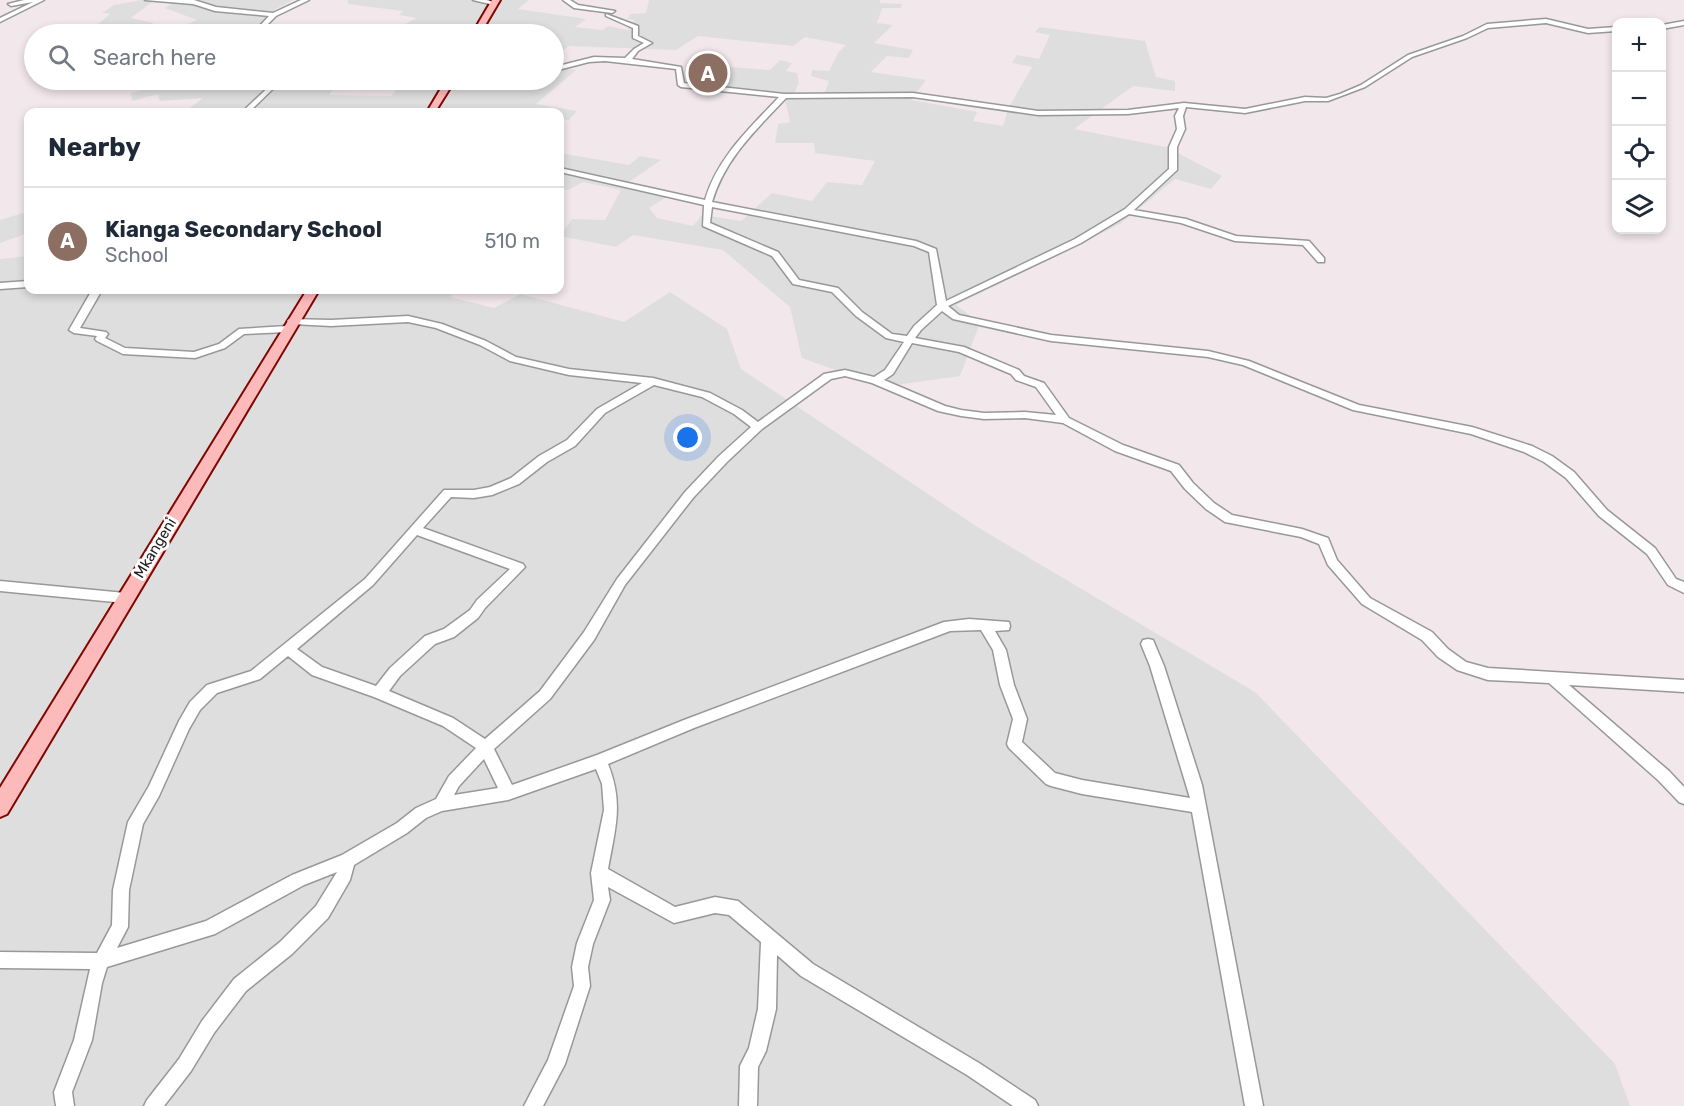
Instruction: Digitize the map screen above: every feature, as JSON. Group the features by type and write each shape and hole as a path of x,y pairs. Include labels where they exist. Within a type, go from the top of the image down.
{"street":[{"path":"11,4 33,0"},
{"path":"0,20 41,0"},
{"path":"148,0 194,2 215,9 274,15"},
{"path":"265,24 274,15 306,0"},
{"path":"476,0 495,1 482,24"},
{"path":"566,0 576,8 610,13 636,27 635,37 649,43 636,50 626,61"},
{"path":"564,68 577,60 596,58 679,68 681,85 784,96 913,95 1038,113 1128,112 1184,105 1245,111 1305,99 1326,100 1363,86 1410,56 1495,24 1534,24 1546,21 1588,31 1612,29"},
{"path":"1666,26 1684,23"},
{"path":"249,108 268,90"},
{"path":"433,108 444,90"},
{"path":"784,96 722,164 706,202 706,224 775,254 796,282 835,291 889,336 961,349 1015,372 1020,378 1040,385 1065,420"},
{"path":"876,381 889,372 917,328 942,306 1083,238 1128,211 1173,170 1173,147 1181,129 1179,116 1184,105"},
{"path":"564,171 916,244 933,251 942,306 956,317 1051,338 1208,354 1246,363 1357,408 1472,430 1528,449 1548,459 1570,475 1603,513 1651,551 1672,582 1684,588"},
{"path":"1128,211 1183,222 1235,238 1305,243 1321,260"},
{"path":"0,286 24,284"},
{"path":"95,294 74,330 103,334 100,339 123,351 195,355 222,346 242,331 290,325 408,319 439,326 483,343 513,359 570,372 653,381 706,395 738,412 758,427"},
{"name":"Mkangeni","path":"0,807 310,294"},
{"path":"441,804 454,781 486,747 545,695 589,636 621,582 689,495 758,427 828,376 845,373 876,381 942,409 984,416 1025,415 1065,420 1119,448 1175,468 1189,486 1210,506 1229,519 1302,533 1324,541 1332,562 1366,601 1427,636 1443,653 1462,666 1488,674 1551,676 1684,686"},
{"path":"65,1106 63,1092 83,1040 94,983 101,961 120,927 121,890 136,822 195,706 212,689 255,675 369,582 448,494 492,491 515,481 550,454 571,442 601,411 653,381"},
{"path":"379,693 395,672 430,640 449,633 474,614 481,604 519,567 415,530"},
{"path":"0,586 125,598"},
{"path":"0,960 101,961 209,928 298,880 347,860 402,828 422,813 441,804 508,793 600,761 688,724 961,622 1004,626"},
{"path":"986,626 999,650 1007,685 1020,719 1014,744 1051,779 1082,787 1199,806"},
{"path":"1148,644 1195,785 1254,1106"},
{"path":"288,649 317,671 379,693 448,722 486,747 508,793"},
{"path":"1551,676 1664,776 1684,797"},
{"path":"533,1106 556,1064 582,986 580,967 585,943 602,900 599,873 611,810 609,784 600,761"},
{"path":"153,1106 185,1065 207,1027 240,985 286,948 322,912 344,875 347,860"},
{"path":"599,873 674,915 715,905 732,907 807,970 1029,1106"},
{"path":"748,1106 749,1066 758,1051 766,1009 769,939"}],"shaded area":[{"path":"142,0 293,0 274,10 277,18 268,24 188,24 197,20 165,8 173,3 152,2 131,18 154,23 98,24 110,14 102,13 114,5"},
{"path":"348,0 529,0 518,9 586,19 575,27 603,30 608,26 627,30 635,20 627,19 631,14 646,13 649,0 880,0 880,3 902,4 901,8 882,8 877,23 893,25 874,43 913,50 909,58 887,56 871,72 926,80 911,100 977,112 973,121 1003,126 1009,107 1032,67 1012,63 1017,55 1039,59 1050,35 1035,32 1039,27 1145,41 1156,77 1175,81 1175,91 1133,86 1074,129 1166,147 1222,176 1211,189 1175,179 1120,224 956,305 980,323 960,376 882,387 802,358 790,307 723,250 633,235 616,247 564,237 564,230 572,219 605,220 621,190 583,182 568,190 564,190 564,154 629,165 640,156 661,160 629,182 675,192 649,208 657,218 693,226 702,215 741,221 772,193 812,201 827,182 862,185 875,161 815,153 814,143 775,143 778,124 790,122 785,99 682,88 700,65 770,70 780,60 792,63 786,71 797,73 799,83 794,94 824,94 829,81 811,76 812,70 829,71 838,53 846,45 805,37 793,46 698,36 676,50 569,46 564,50 564,24 405,24 417,18 399,15 403,11 348,4"},
{"path":"564,68 576,70 564,80"},
{"path":"144,90 332,90 329,95 391,96 396,90 552,90 536,104 559,108 189,108 203,98 160,101 158,94 132,101 131,93"},
{"path":"564,109 577,111 569,120 564,119"},
{"path":"23,213 24,234 0,243 0,220"},
{"path":"24,256 24,294 452,294 450,297 494,308 521,294 624,322 670,292 727,329 741,369 979,528 1255,692 1615,1064 1630,1106 0,1106 0,259"}],"building":[{"path":"699,71 716,72 707,83 691,81"}],"place":[{"name":"Kianga Secondary School","path":"708,73"}]}
